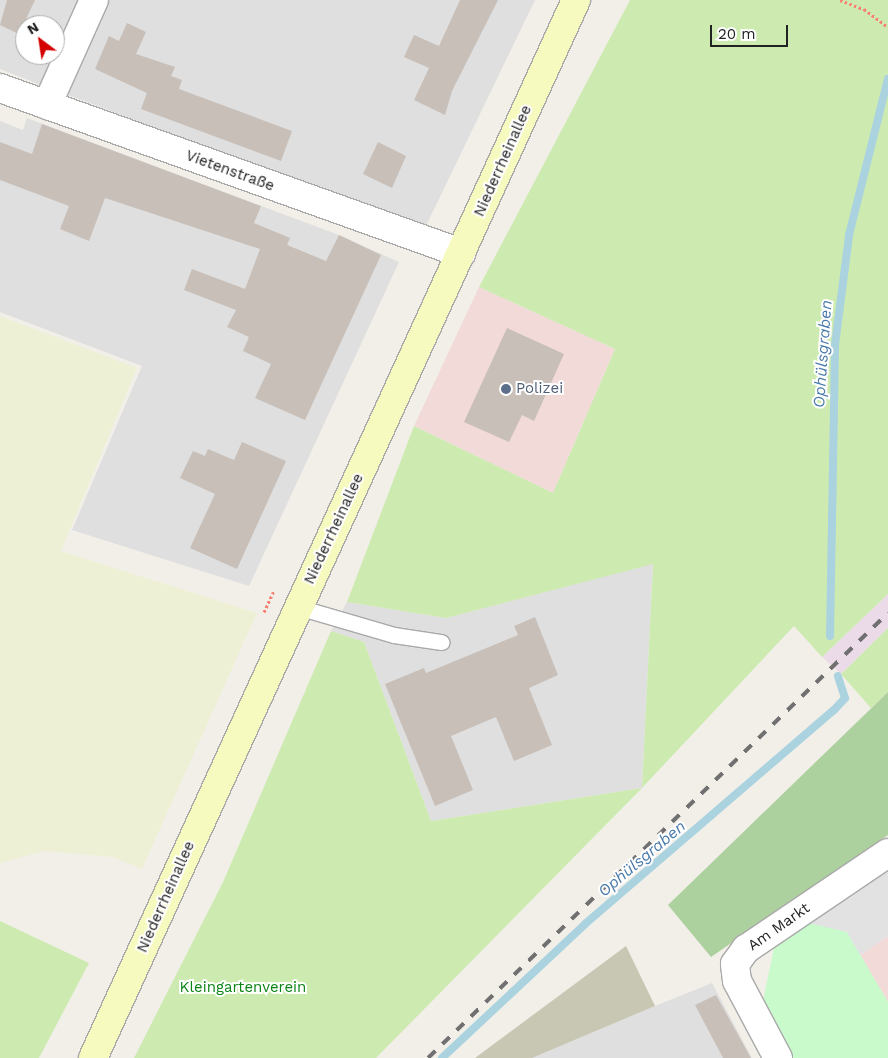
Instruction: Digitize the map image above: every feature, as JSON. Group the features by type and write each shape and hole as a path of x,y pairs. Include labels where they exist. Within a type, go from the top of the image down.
{"main road":[{"name":"Niederrheinallee","path":"92,1058 576,0"}],"street":[{"path":"47,105 94,0"},
{"name":"Vietenstraße","path":"0,88 461,253"},
{"name":"Am Markt","path":"778,1058 737,981 735,964 746,949 888,853"}],"lane":[{"path":"298,608 394,635 441,642"}],"path":[{"path":"840,0 864,9 888,27"}],"shaded area":[{"path":"0,0 80,0 65,33 65,15 15,15 15,65 50,65 41,85 0,69"},
{"path":"105,0 535,0 425,228 68,95 67,83"},
{"path":"27,118 339,235 399,262 249,586 72,530 142,366 0,312 0,121 23,130"},
{"path":"479,287 615,349 553,493 414,426"},
{"path":"0,316 137,368 61,551 257,613 142,869 113,857 45,851 0,863"},
{"path":"653,563 642,788 431,821 364,642 331,631 347,602 446,618"},
{"path":"888,594 888,628 841,674 822,657"},
{"path":"888,870 888,936 860,955 847,932 809,923"},
{"path":"888,936 888,1002 860,955"},
{"path":"626,946 655,1006 532,1058 475,1058"},
{"path":"712,983 752,1058 532,1058 655,1006"}],"green space":[{"path":"630,0 888,0 888,594 822,657 794,626 642,788 653,564 446,618 347,602 414,426 553,493 615,349 479,287"},
{"path":"888,628 888,692 871,708 841,674"},
{"name":"Kleingartenverein","path":"331,631 364,642 431,821 642,788 376,1058 134,1058 223,882"},
{"path":"888,692 888,835 711,957 668,905"},
{"path":"808,920 847,932 888,1002 888,1058 791,1058 762,1006 775,943"},
{"path":"0,921 89,963 39,1058 0,1058"}],"building":[{"path":"7,0 35,0 28,15 15,15 15,32 0,25"},
{"path":"460,0 498,0 452,91 445,115 414,100 429,68 404,57 414,35 439,46"},
{"path":"127,23 146,32 136,54 175,67 171,76 182,80 179,89 292,131 281,161 141,109 147,93 95,69 109,36 119,41"},
{"path":"42,124 261,206 254,223 290,238 287,245 326,261 339,235 381,255 305,420 255,398 271,364 243,351 249,337 227,327 236,310 184,290 192,269 245,289 260,249 105,198 89,241 60,229 69,206 0,180 0,142 32,154"},
{"path":"378,142 406,156 392,188 363,174"},
{"name":"Polizei","path":"507,328 564,354 534,421 522,415 509,442 464,422"},
{"path":"242,442 286,461 237,569 190,548 215,494 180,478 193,451 205,456 208,449 234,460"},
{"path":"535,617 558,675 529,688 552,745 514,761 496,717 451,736 473,790 435,806 385,684 424,668 426,673 518,635 514,626"},
{"path":"716,995 751,1058 723,1058 695,1005"}],"waterway":[{"name":"Ophülsgraben","path":"830,636 835,345 849,235 888,79"},
{"name":"Ophülsgraben","path":"442,1058 585,924 834,710 845,698 838,676"}],"railway":[{"path":"428,1058 888,613"}],"place":[{"name":"Polizei","path":"506,389"}]}
